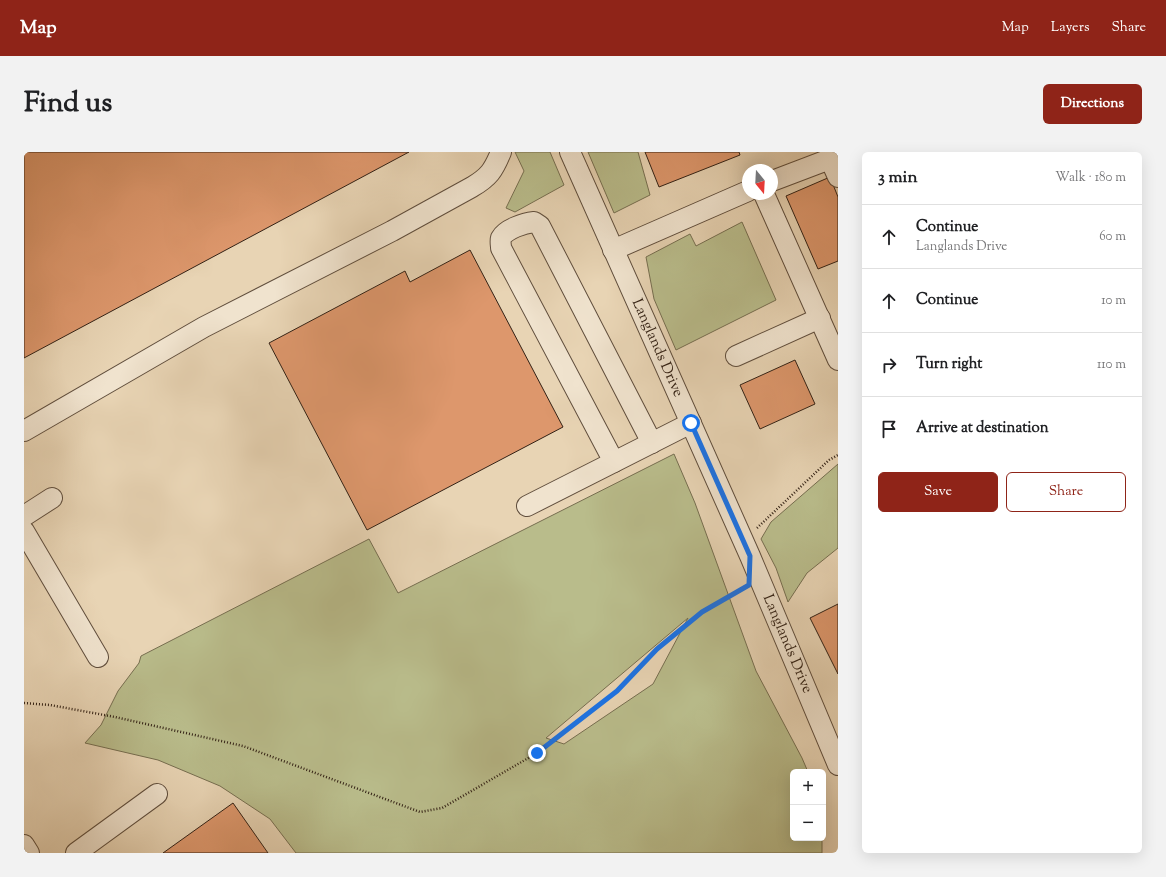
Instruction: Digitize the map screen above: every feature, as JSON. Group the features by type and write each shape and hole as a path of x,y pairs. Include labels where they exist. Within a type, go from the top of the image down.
{"street":[{"path":"24,430 204,327 392,231 472,187 484,180 494,168 501,152"},
{"name":"Langlands Drive","path":"570,152 750,556 838,764"},
{"path":"779,179 830,159 838,177"},
{"path":"613,250 742,194"},
{"path":"767,200 836,350"},
{"path":"614,462 501,248 500,240 505,233 523,224 534,222 540,226 652,443"},
{"path":"736,356 820,318"},
{"path":"527,506 691,423"},
{"path":"24,516 52,498"},
{"path":"24,530 98,657"},
{"path":"76,853 158,794"},
{"path":"24,845 29,853"}],"path":[{"path":"750,556 754,530 829,460 838,455"},
{"path":"24,703 50,705 115,717 243,746 420,812 442,808 537,753 617,691 657,649 702,612 749,585"}],"green space":[{"path":"515,152 550,152 564,185 515,212 506,208 524,171"},
{"path":"588,152 638,152 650,195 614,213"},
{"path":"742,222 776,300 676,350 654,299 646,257 690,234 696,246"},
{"path":"674,454 695,503 756,671 807,769 790,769 790,841 822,841 822,853 296,853 270,819 220,786 158,760 85,743 101,725 118,691 139,663 141,656 369,539 398,593","holes":["688,618 653,684 564,744 546,738"]},
{"path":"838,464 838,548 807,573 788,602 776,568 761,539 771,522"}],"building":[{"path":"24,152 409,152 24,358"},
{"path":"645,152 739,152 740,155 659,187"},
{"path":"830,177 838,197 838,261 818,269 786,196"},
{"path":"470,250 563,427 367,530 269,343 405,271 410,282"},
{"path":"795,360 815,404 760,429 740,385"},
{"path":"838,604 838,674 810,618"},
{"path":"233,803 268,853 163,853"}],"route":[{"path":"537,753 617,691 657,649 702,612 749,585 750,556 691,423"}]}
